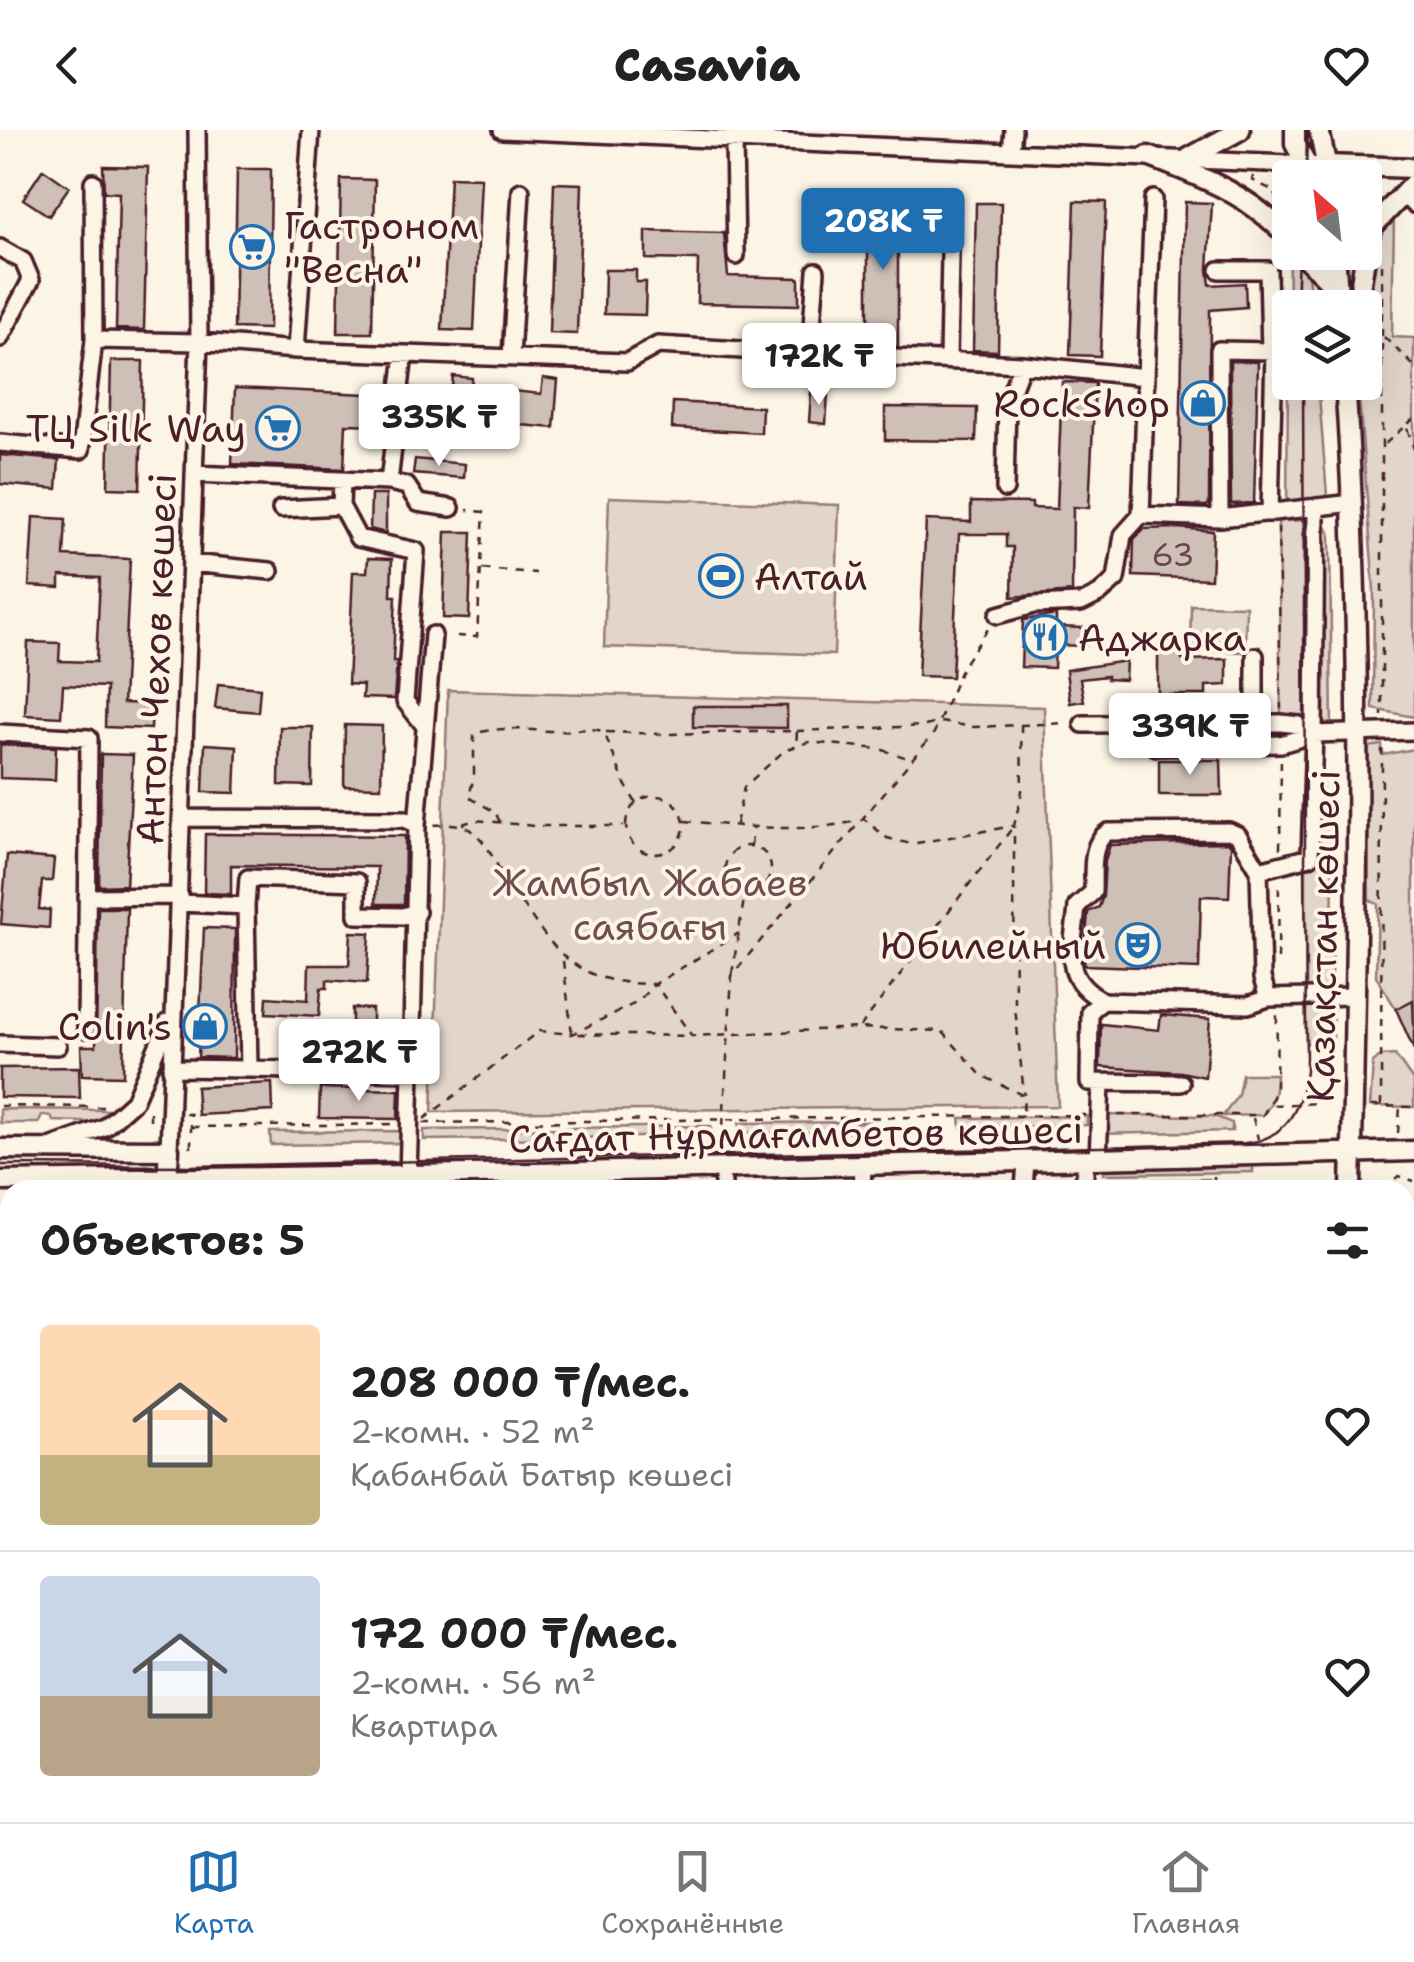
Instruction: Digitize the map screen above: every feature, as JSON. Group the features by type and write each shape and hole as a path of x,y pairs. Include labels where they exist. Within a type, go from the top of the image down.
{"main road":[{"path":"1189,158 1240,130"},
{"path":"1295,130 1295,144 1309,160"},
{"path":"1319,130 1319,160"},
{"path":"1148,156 1222,185 1252,203 1272,222"},
{"path":"1382,169 1414,168"},
{"path":"1359,290 1373,226 1410,194"},
{"path":"1315,270 1331,290"},
{"name":"Қазақстан көшесі","path":"1345,400 1353,503 1358,734 1352,1180"},
{"path":"0,1149 169,1150"},
{"name":"Антон Чехов көшесі","path":"167,1180 169,1150"},
{"name":"Сағдат Нұрмағамбетов көшесі","path":"579,1180 863,1166 1414,1151"},
{"name":"Сағдат Нұрмағамбетов көшесі","path":"390,1180 408,1175 501,1180"}],"street":[{"name":"Антон Чехов көшесі","path":"169,1150 200,342 196,130"},
{"path":"296,350 311,130"},
{"path":"502,130 734,140 828,137 1272,166"},
{"path":"1012,151 1013,130"},
{"path":"734,140 736,256"},
{"path":"0,443 81,450 94,340 92,182"},
{"path":"510,357 521,191"},
{"path":"998,616 1034,604 1081,603 1099,594 1116,580 1123,535 1141,515 1153,199"},
{"path":"948,360 951,201"},
{"path":"0,248 23,261 30,280 0,338"},
{"path":"1218,270 1268,270 1270,351"},
{"path":"810,354 816,271"},
{"path":"94,340 626,362 658,345 1022,364 1146,376"},
{"path":"1220,518 1219,350 1274,351 1274,512"},
{"path":"389,482 404,354"},
{"path":"1005,489 1007,403 1022,364"},
{"path":"194,474 389,482 407,486 418,503 451,508"},
{"path":"342,481 341,506 358,538 416,551 405,701 424,725"},
{"path":"1141,515 1220,518 1353,503"},
{"path":"281,509 341,506"},
{"path":"1259,870 1310,857 1316,507"},
{"path":"191,563 270,570"},
{"path":"408,1175 417,912 416,824 432,634"},
{"path":"1255,656 1255,723"},
{"path":"1083,724 1281,723 1300,725 1314,734"},
{"path":"1156,748 1281,744 1314,734 1414,732"},
{"path":"0,733 89,738 86,1029"},
{"path":"183,818 404,820 416,824"},
{"path":"1273,998 1262,978 1259,870 1238,835 1229,831 1102,835 1096,843 1093,892 1077,906 1072,973 1078,984 1103,1001 1248,1005 1273,998 1355,996"},
{"path":"250,1069 248,878 357,882 357,915 402,916 417,912"},
{"path":"87,897 180,899 246,906"},
{"path":"1103,1001 1090,1012 1089,1082 1181,1083"},
{"path":"42,1150 105,1127 134,1100 172,1013"},
{"path":"0,1044 58,1046"},
{"path":"171,1068 412,1073"},
{"path":"1087,1180 1100,1115 1101,1083"},
{"path":"1025,1180 1026,1161"},
{"path":"862,1180 863,1166"}],"path":[{"path":"1253,173 1252,180 1272,190"},
{"path":"1381,1107 1382,257"},
{"path":"1383,336 1414,366"},
{"path":"1384,445 1414,418"},
{"path":"1406,425 1414,449"},
{"path":"451,508 484,512 477,637 457,636"},
{"path":"1274,512 1281,723"},
{"path":"480,569 536,573"},
{"path":"732,975 913,760 940,722 962,667 998,616"},
{"path":"500,822 495,812 469,797 474,776 474,734 495,727 565,732 588,727 604,732 665,734 925,726 940,722 974,727 1083,724"},
{"path":"1021,725 1022,790 1014,826 1016,1007 1023,1114"},
{"path":"796,731 796,746"},
{"path":"604,732 636,803"},
{"path":"736,825 744,787 785,750 809,742 880,749 913,760"},
{"path":"1278,966 1281,744"},
{"path":"653,796 664,796 674,802 685,820 678,844 658,854 635,847 625,826 627,814 636,803 653,796"},
{"path":"416,824 476,820 534,826 625,826"},
{"path":"685,820 753,827 838,826 864,820 888,838 912,844 1014,826"},
{"path":"461,824 492,851 507,886 562,958 608,979 655,984"},
{"path":"859,1028 1014,826"},
{"path":"750,846 753,827"},
{"path":"744,845 757,847 767,855 771,868 768,881 758,890 744,892 732,887 725,876 725,862 732,851 744,845"},
{"path":"698,1158 698,1144 722,1143 732,975 744,892"},
{"path":"572,1034 636,1003 655,984 738,932"},
{"path":"562,958 572,1034"},
{"path":"655,984 692,1036"},
{"path":"1024,1096 982,1075 942,1031 859,1028 728,1036 539,1031 419,1123 1023,1114 1263,1115 1276,1092 1273,998"},
{"path":"1271,1106 1322,1103"},
{"path":"139,1104 150,1112 160,1112"},
{"path":"0,1106 113,1106"},
{"path":"1370,1106 1414,1107"},
{"path":"1398,1140 1400,1107"},
{"path":"150,1112 150,1124"},
{"path":"184,1114 191,1114 191,1152"},
{"path":"1252,1116 1260,1146"},
{"path":"191,1126 410,1124"}],"green space":[{"path":"1394,215 1392,337 1414,338 1414,717 1373,709 1374,590 1359,400 1382,400 1382,290 1351,290 1348,270 1382,270 1382,217"},
{"path":"1289,270 1307,270 1310,290 1289,290"},
{"path":"1288,400 1319,400 1327,495 1316,507 1287,511"},
{"name":"Алтай","path":"609,497 839,505 834,655 604,647"},
{"path":"1316,520 1330,534 1332,735 1281,723 1278,521"},
{"path":"1191,605 1246,606 1245,652 1190,651"},
{"name":"Жамбыл Жабаев саябағы","path":"448,690 1044,707 1058,1106 432,1112"},
{"path":"1382,745 1383,755 1414,749 1414,1027 1413,1001 1396,1009 1376,976 1378,904 1369,900 1367,747"},
{"path":"1312,823 1333,828 1332,995 1306,996 1306,858"},
{"path":"1306,1005 1333,1008 1333,1044 1306,1043"},
{"path":"1395,1055 1414,1082 1414,1107 1370,1106 1373,1063 1381,1056"},
{"path":"1242,1074 1276,1074 1272,1101 1263,1115 1223,1116 1238,1095"},
{"path":"0,1109 108,1110 108,1123 53,1121 51,1116 42,1115 39,1123 0,1123"},
{"path":"1100,1115 1214,1116 1232,1123 1232,1131 1099,1134"},
{"path":"1087,1116 1087,1125 961,1128 960,1118"},
{"path":"869,1122 869,1132 739,1133 739,1123"},
{"path":"711,1126 711,1136 424,1140 424,1130"},
{"path":"402,1131 402,1143 271,1145 270,1132"},
{"path":"1253,1160 1253,1172 1103,1174 1103,1163"}],"building":[{"path":"103,166 148,167 144,330 116,329 119,193 104,192"},
{"path":"43,169 69,187 49,216 23,199"},
{"path":"237,169 271,169 269,329 234,328"},
{"path":"450,177 481,178 474,331 442,330"},
{"path":"341,179 375,180 372,333 338,333"},
{"path":"554,183 582,184 577,334 549,333"},
{"path":"868,199 898,199 898,347 868,345"},
{"path":"1075,201 1106,202 1100,356 1070,355"},
{"path":"1185,202 1212,203 1210,285 1245,283 1246,307 1210,310 1206,506 1179,505"},
{"path":"976,203 1001,203 998,351 973,350"},
{"path":"646,231 724,233 728,276 799,278 799,305 697,303 698,260 646,259"},
{"path":"605,270 636,270 636,282 646,282 645,315 604,314"},
{"path":"111,361 143,361 140,489 108,488"},
{"path":"1230,361 1258,362 1254,503 1231,504"},
{"path":"453,376 472,378 471,387 541,394 543,378 558,380 554,428 454,419 455,408 450,407"},
{"path":"1062,382 1095,383 1089,508 1073,507 1072,592 1012,597 1013,547 1006,547 1006,534 959,534 952,677 918,676 926,520 971,522 971,502 1032,503 1032,508 1057,509"},
{"path":"235,388 388,395 384,425 346,424 344,469 232,464"},
{"path":"811,392 828,393 826,424 809,422"},
{"path":"673,402 762,407 761,433 672,428"},
{"path":"885,407 977,408 976,441 885,440"},
{"path":"0,455 59,460 57,489 0,484"},
{"path":"415,459 465,464 464,478 413,474"},
{"path":"371,495 386,495 386,533 370,529"},
{"path":"33,517 66,519 64,556 130,559 123,703 152,704 151,729 105,727 106,687 63,685 61,717 25,715 28,642 60,643 59,661 96,662 100,578 60,576 60,588 29,586"},
{"path":"1144,529 1213,531 1211,579 1133,576 1134,539"},
{"path":"446,532 472,532 469,619 443,618"},
{"path":"368,558 392,559 391,596 396,596 393,661 397,661 394,699 362,698 363,685 348,684 353,572 367,572"},
{"path":"1056,615 1056,627 1087,628 1086,646 1055,645 1054,668 1021,667 1023,620"},
{"path":"1158,646 1181,646 1182,660 1227,659 1227,685 1206,686 1206,695 1158,695"},
{"path":"1126,661 1125,680 1107,676 1080,679 1084,701 1070,703 1066,670"},
{"path":"218,684 260,688 258,712 215,708"},
{"path":"693,706 787,706 787,728 693,727"},
{"path":"345,725 382,726 381,787 344,786"},
{"path":"280,727 313,727 312,786 279,785"},
{"path":"205,744 237,746 235,793 203,792"},
{"path":"0,745 56,747 55,780 0,778"},
{"path":"101,754 133,755 126,885 99,886"},
{"path":"1159,760 1221,760 1222,795 1159,795"},
{"path":"205,834 405,836 404,904 376,904 377,867 231,865 231,894 204,893"},
{"path":"1110,845 1231,845 1229,897 1201,896 1199,969 1084,965 1088,912 1099,907 1103,896"},
{"path":"7,855 54,859 52,881 42,881 39,909 50,910 49,928 1,924"},
{"path":"98,908 127,908 123,1076 82,1075 81,1046 96,1046"},
{"path":"204,928 235,929 234,1058 198,1057"},
{"path":"351,932 370,933 367,983 327,980 327,988 321,988 319,1016 266,1013 267,997 308,1000 309,965 349,965"},
{"path":"1413,1000 1414,1027 1414,1050 1396,1009"},
{"path":"352,1008 372,1009 372,1061 352,1060"},
{"path":"1161,1015 1210,1019 1205,1077 1100,1067 1101,1024 1159,1030"},
{"path":"79,1067 80,1098 0,1097 0,1068"},
{"path":"272,1083 273,1111 198,1115 196,1087"},
{"path":"320,1088 399,1090 398,1119 319,1118"}],"tram line":[{"path":"1306,160 1307,130"},
{"path":"1297,270 1297,290"},
{"path":"0,1165 191,1166 1099,1147 1245,1143 1272,1135 1296,1109 1306,1070 1303,400"}],"place":[{"name":"Гастроном \"Весна\"","path":"252,247"},
{"name":"RockShop","path":"1203,403"},
{"name":"ТЦ Silk Way","path":"278,428"},
{"name":"Алтай","path":"721,576"},
{"name":"Аджарка","path":"1045,637"},
{"name":"Юбилейный","path":"1138,945"},
{"name":"Colin's","path":"205,1026"}]}
